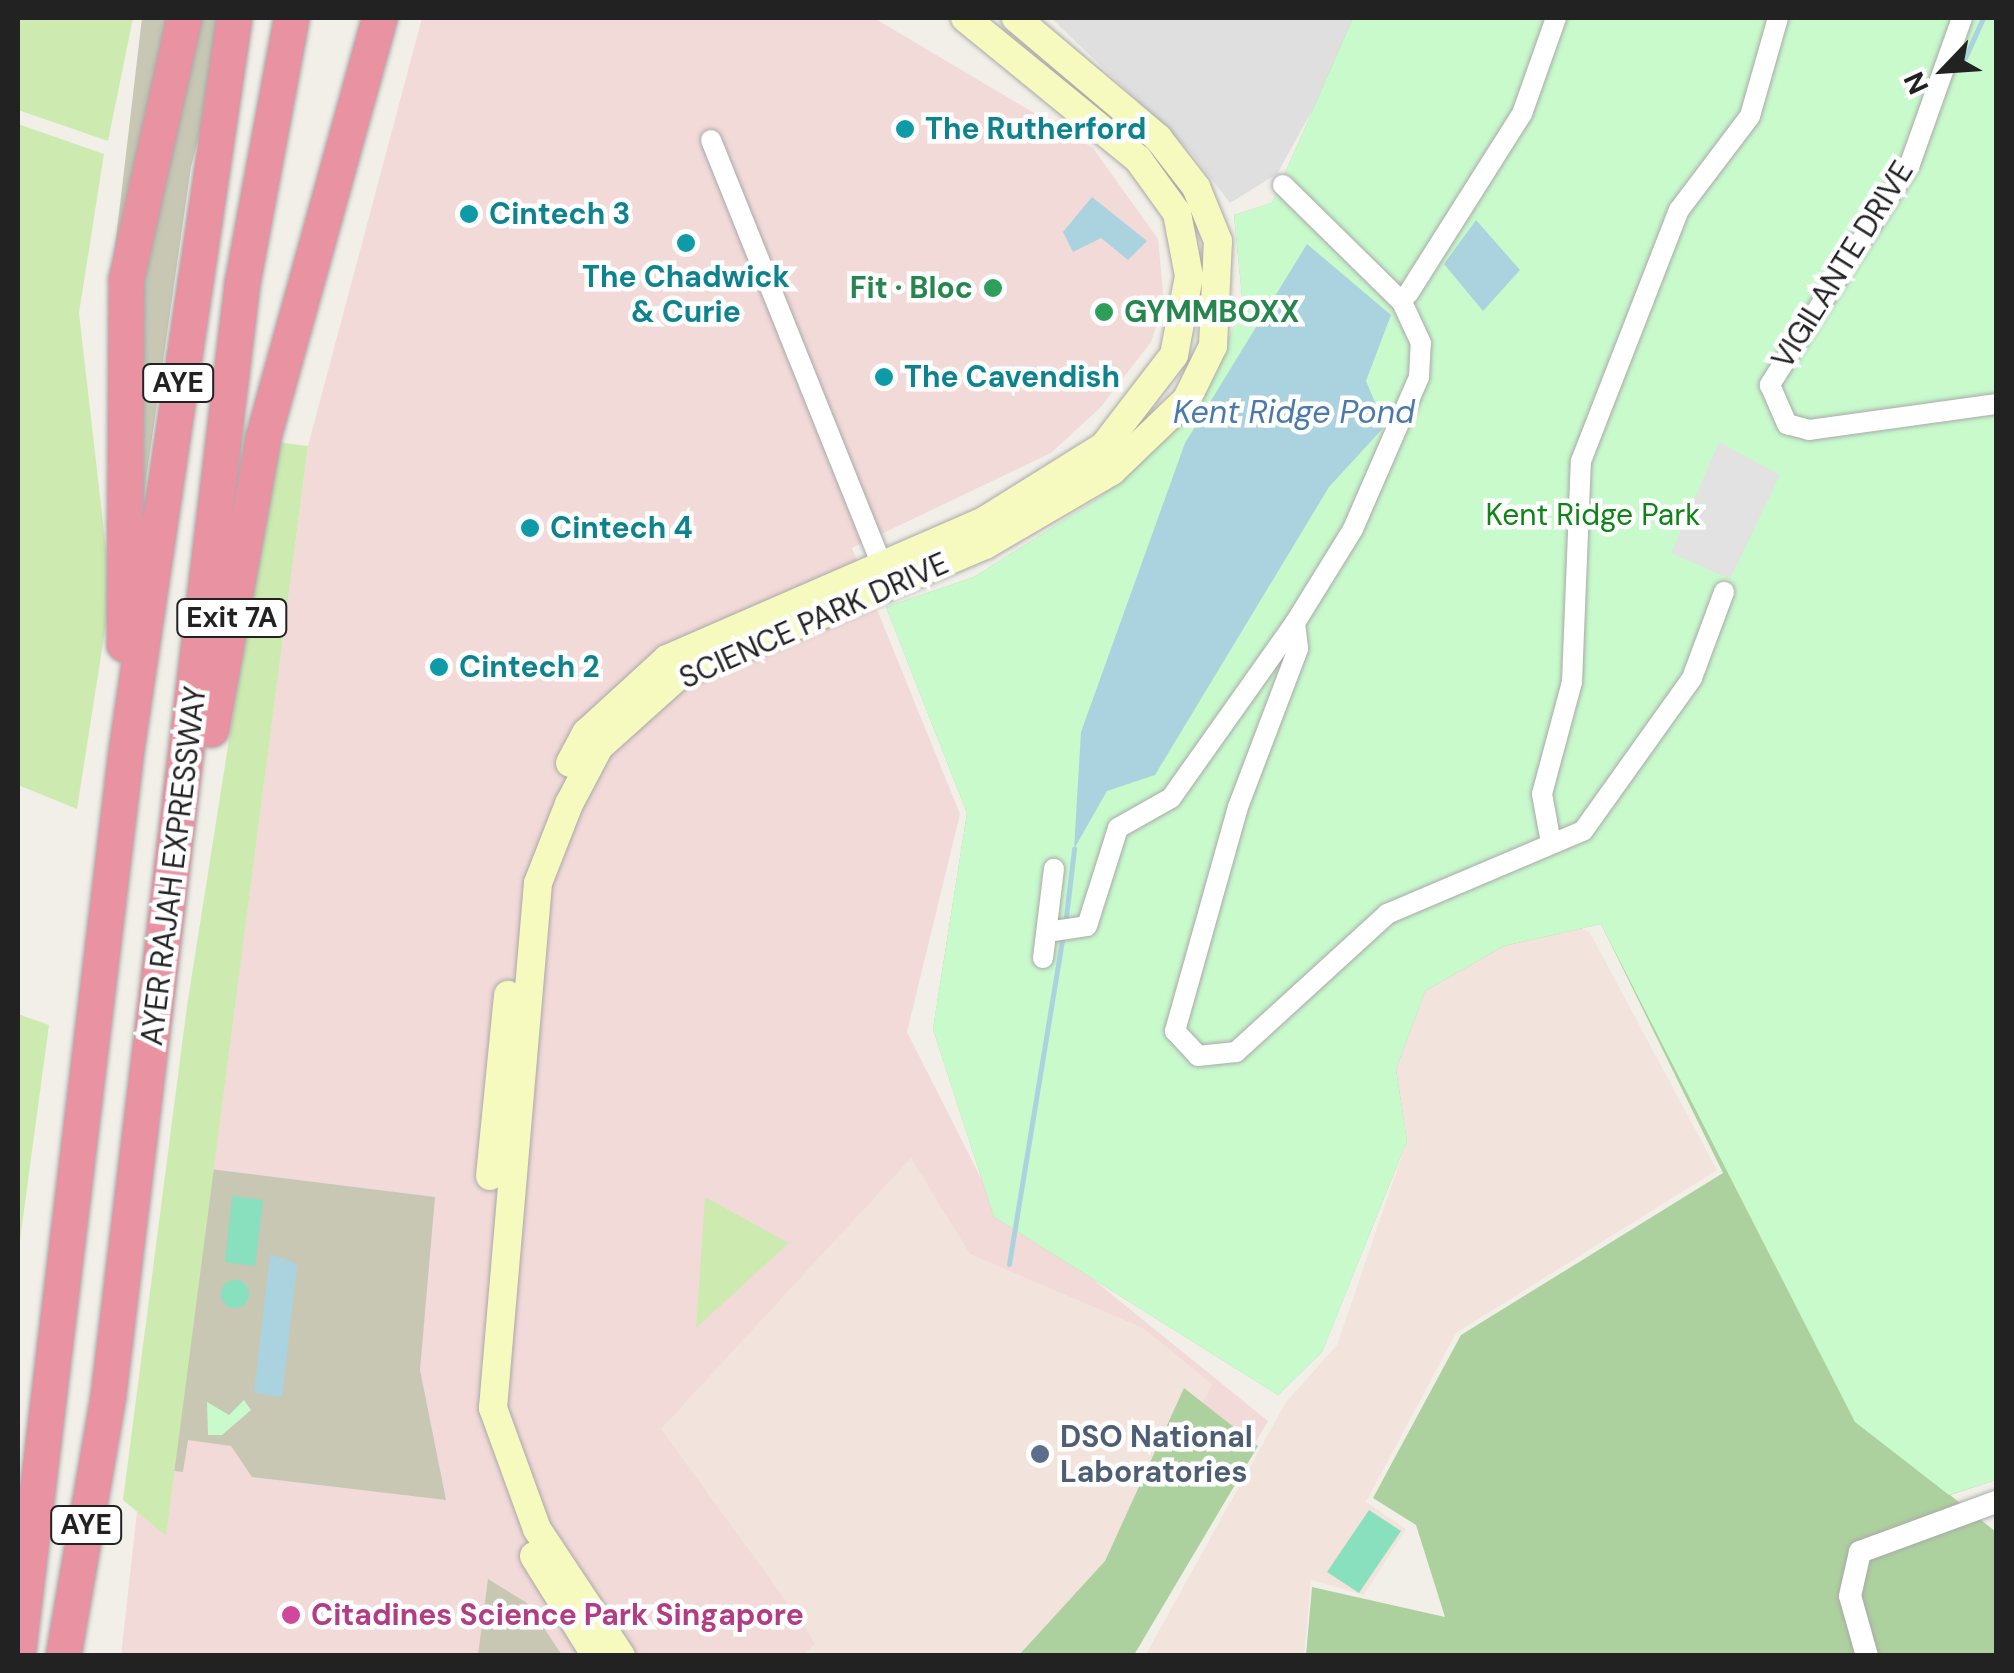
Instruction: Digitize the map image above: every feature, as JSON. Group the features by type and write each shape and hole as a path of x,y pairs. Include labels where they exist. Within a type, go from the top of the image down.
{"highway":[{"path":"126,750 126,279 184,18"},
{"name":"AYER RAJAH EXPRESSWAY","path":"18,1650 126,750 234,18"},
{"name":"AYER RAJAH EXPRESSWAY","path":"63,1656 108,1396 166,941 242,282 290,18"},
{"name":"Exit 7A","path":"166,941 263,438 379,18"},
{"path":"18,1542 41,1447"}],"main road":[{"name":"SCIENCE PARK DRIVE","path":"596,1656 504,1479 474,1363 514,934 533,837 586,733 635,682 667,660 984,521 1104,446 1146,403 1188,312 1186,238 1158,184 1033,66 965,18"},
{"name":"SCIENCE PARK DRIVE","path":"620,1656 504,1479 493,1408 492,1363 538,884 599,746 703,663 906,581 1071,498 1153,440 1213,346 1218,241 1196,187 1158,138 1016,18"}],"street":[{"path":"1408,294 1522,114 1556,18"},
{"path":"1552,844 1542,794 1572,682 1582,460 1679,210 1750,116 1778,18"},
{"name":"VIGILANTE DRIVE","path":"1962,18 1910,164 1770,385 1787,424 1810,430 1996,404"},
{"path":"712,140 883,568"},
{"path":"1057,933 1088,926 1118,828 1171,798 1295,623 1353,529 1419,377 1421,343 1402,302 1283,186"},
{"path":"1295,623 1298,650 1250,772 1175,1030 1183,1046 1211,1058 1236,1052 1387,914 1583,831 1692,678 1724,592"},
{"path":"1043,958 1057,933 1054,869"},
{"path":"1866,1656 1850,1596 1860,1552 1996,1502"}],"shaded area":[{"path":"142,18 229,18 191,167 132,577 111,281"},
{"path":"422,18 874,18 1093,148 1158,239 1164,302 1151,342 1100,408 1051,453 852,548 960,814 907,1032 990,1196 1268,1421 1129,1655 121,1656 142,1467 174,1470 308,446"},
{"path":"1051,18 1353,18 1340,60 1277,174 1230,203 1189,150"},
{"path":"1719,442 1780,475 1730,579 1671,553"},
{"path":"1535,900 1590,933 1717,1170 1456,1333 1366,1502 1406,1529 1364,1595 1311,1580 1304,1655 1145,1656 1286,1402 1337,1345 1407,1141 1396,1069 1425,991"},
{"path":"911,1158 970,1254 1143,1328 1212,1384 1122,1570 1038,1655 803,1655 815,1644 805,1627 661,1429"},
{"path":"178,1165 435,1197 420,1370 446,1500 252,1477 231,1446 188,1440 183,1472 142,1467"},
{"path":"488,1579 527,1603 562,1655 478,1655"}],"green space":[{"path":"18,18 133,18 108,141 18,110"},
{"name":"Kent Ridge Park","path":"1353,18 1996,123 1996,1480 1950,1495 1996,1532 1996,1655 1306,1655 1312,1587 1445,1617 1416,1525 1373,1498 1461,1335 1723,1173 1601,924 1504,946 1425,991 1396,1069 1407,1141 1322,1352 1278,1395 994,1217 933,1029 967,813 886,607 974,577 1101,497 1195,414 1243,307 1234,215 1272,203"},
{"name":"Kent Ridge Park","path":"1353,18 1996,18 1996,1480 1949,1495 1855,1422 1601,924 1504,946 1425,991 1396,1069 1407,1141 1322,1352 1278,1395 994,1217 933,1029 967,813 886,607 974,577 1101,497 1195,414 1243,307 1234,215 1272,203"},
{"path":"18,124 104,154 79,313 111,592 77,809 18,785"},
{"path":"276,442 308,446 166,1536 123,1500 187,1006"},
{"path":"18,1014 49,1025 18,1255"},
{"path":"232,1196 263,1200 255,1266 225,1262"},
{"path":"705,1197 789,1243 696,1328"},
{"path":"235,1280 245,1284 249,1294 245,1304 235,1308 225,1304 221,1294 225,1284"},
{"path":"1184,1388 1258,1446 1134,1655 1019,1655 1105,1561"},
{"path":"244,1400 251,1410 222,1435 208,1435 207,1402 229,1415"},
{"path":"1369,1510 1401,1531 1359,1593 1327,1572"}],"water":[{"path":"1092,197 1147,241 1128,260 1101,238 1073,252 1063,232"},
{"path":"1476,220 1520,270 1483,311 1444,264"},
{"name":"Kent Ridge Pond","path":"1307,244 1391,315 1366,381 1385,426 1329,487 1155,775 1107,791 1074,849 1081,732 1185,443"},
{"path":"270,1254 297,1264 282,1397 254,1393"}],"waterway":[{"path":"1965,58 1983,18"},
{"path":"1065,925 1074,849"},
{"path":"1009,1264 1063,936"}],"place":[{"name":"The Rutherford","path":"905,129"},
{"name":"Cintech 3","path":"469,214"},
{"name":"The Chadwick & Curie","path":"686,243"},
{"name":"Fit · Bloc","path":"993,288"},
{"name":"GYMMBOXX","path":"1104,312"},
{"name":"The Cavendish","path":"884,377"},
{"name":"Cintech 4","path":"530,528"},
{"name":"Cintech 2","path":"439,667"},
{"name":"DSO National Laboratories","path":"1040,1454"},
{"name":"Citadines Science Park Singapore","path":"291,1615"}]}
